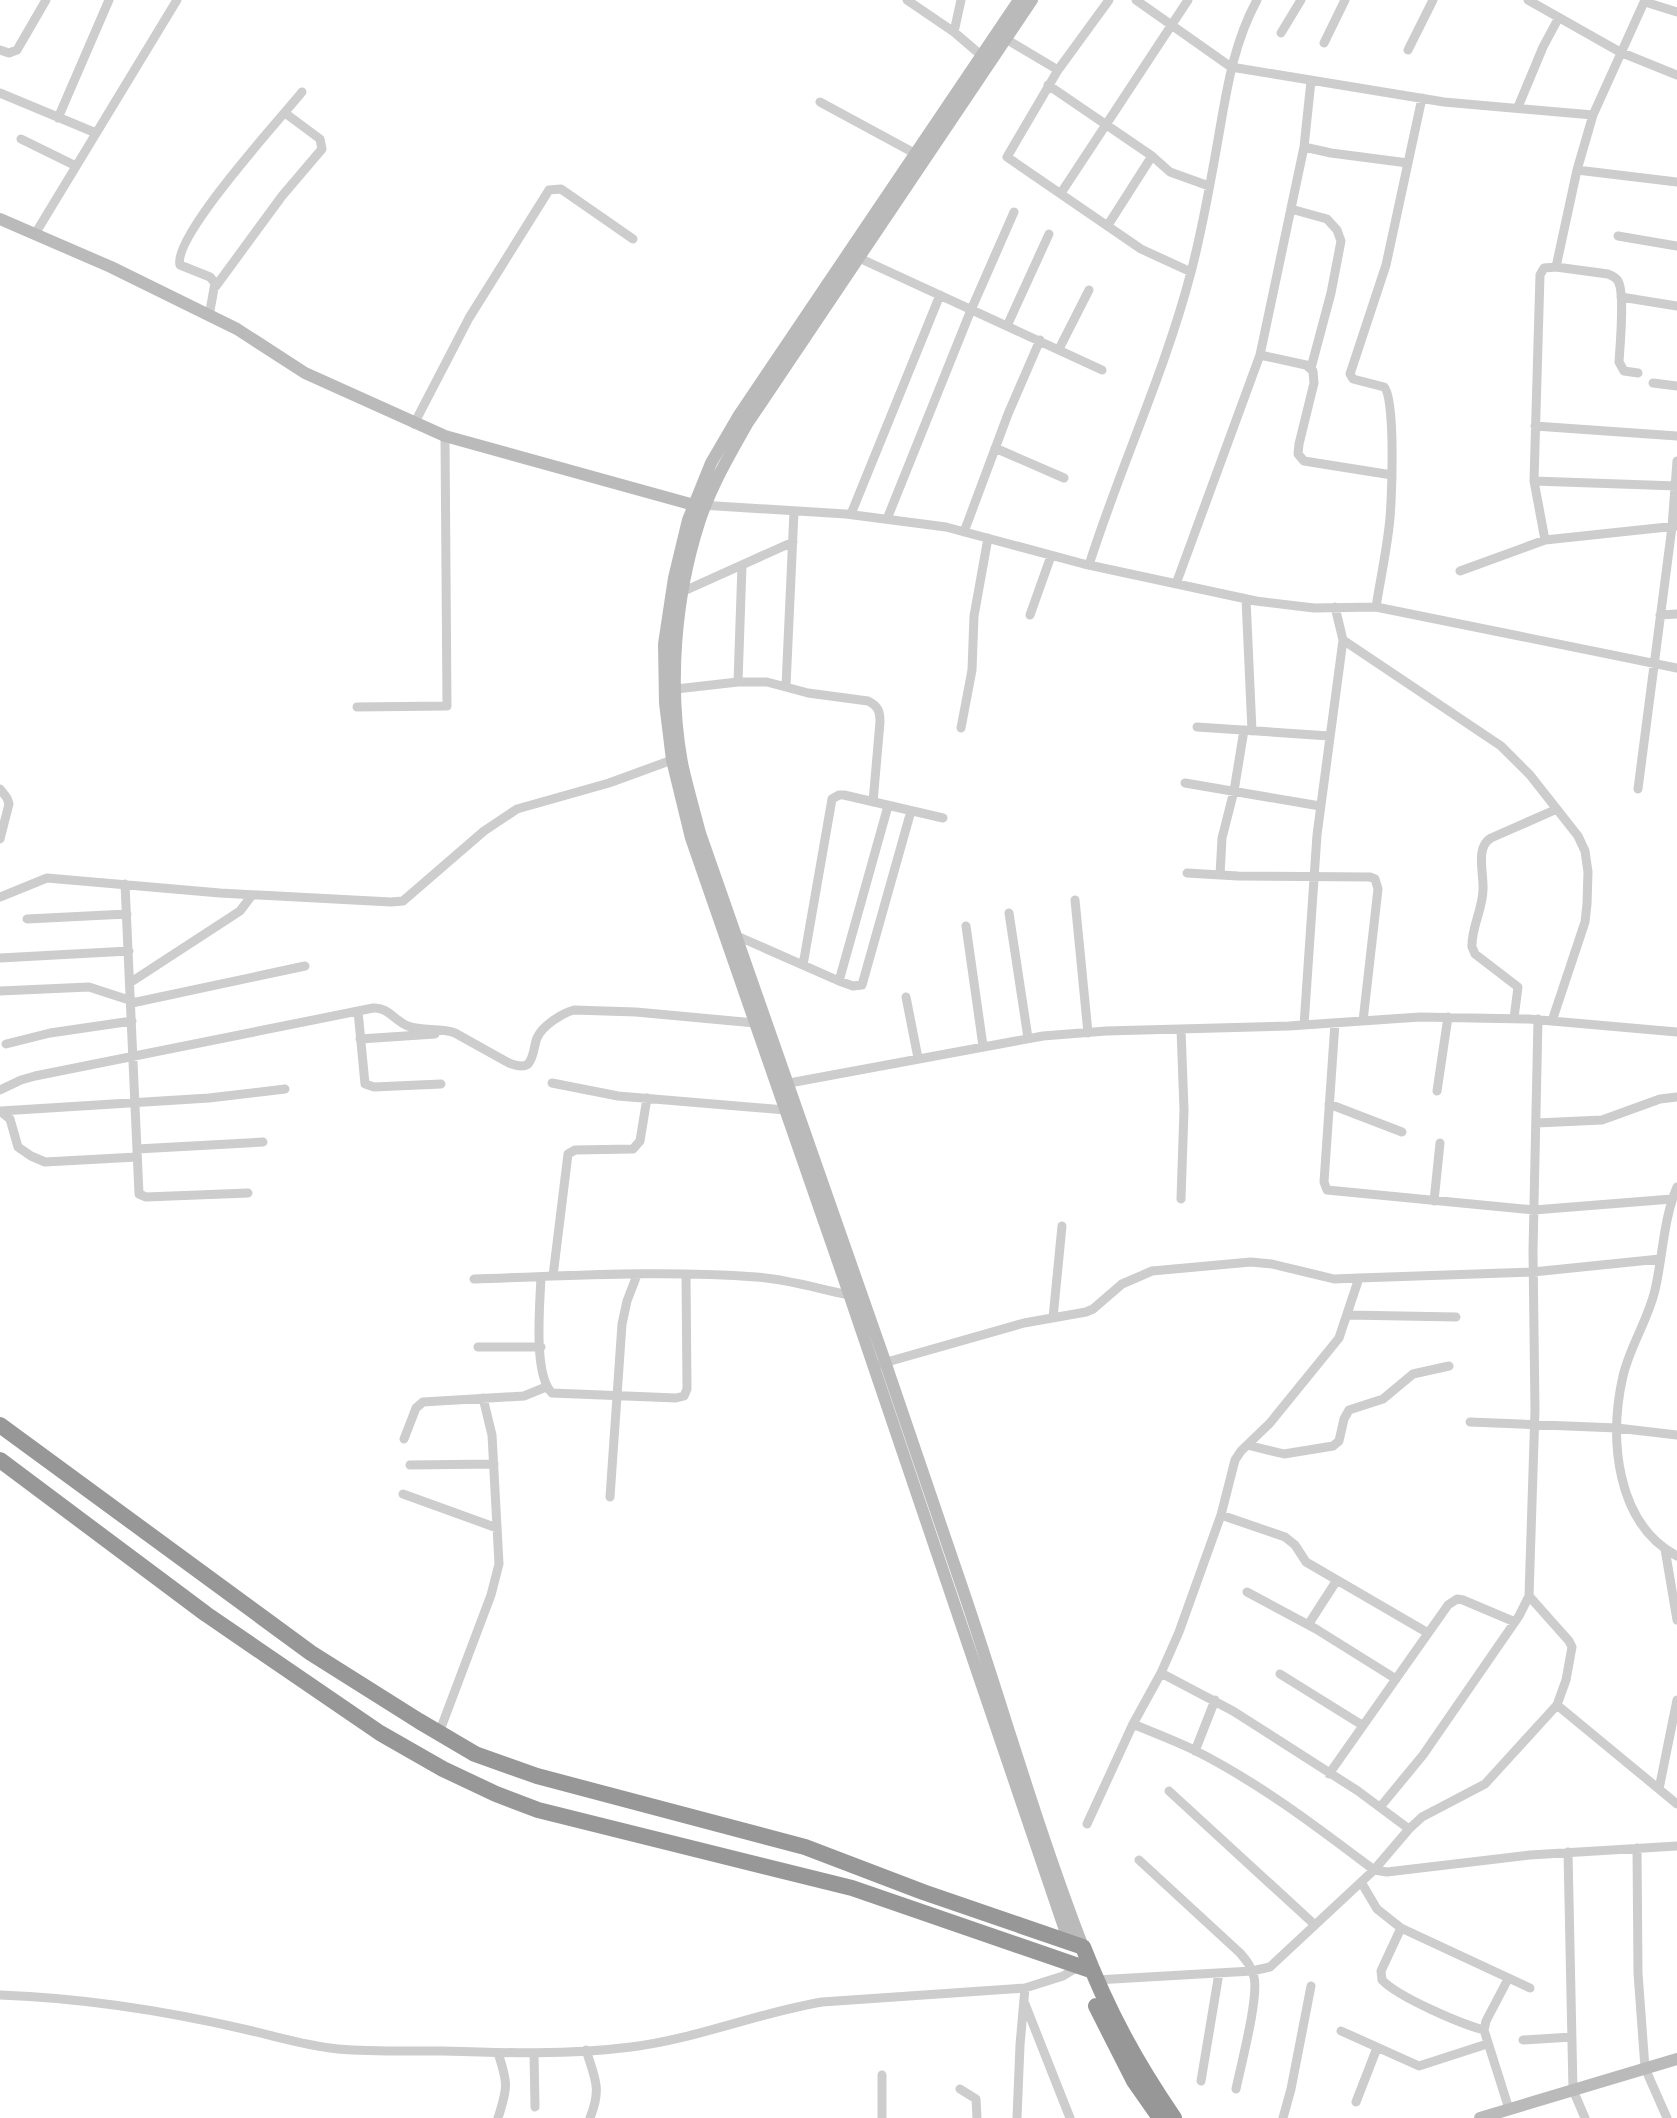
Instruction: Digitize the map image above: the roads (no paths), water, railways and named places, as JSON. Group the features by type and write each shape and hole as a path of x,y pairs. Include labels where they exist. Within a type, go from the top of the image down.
{"highway":[{"path":"0,1425 311,1653 475,1754 537,1776 805,1847 924,1892 1076,1944 1089,1973 1138,2065 1174,2118"},
{"path":"0,1460 214,1620 380,1733 460,1778 538,1810 852,1888 1089,1973"},
{"path":"1089,1973 1105,2028 1134,2081 1160,2118"}],"main road":[{"path":"1019,0 738,415 711,463 700,505 699,522 684,590 677,643 676,689 682,763 700,833 737,936 782,1084 885,1362 982,1647 1064,1898 1076,1944"},
{"path":"1032,0 747,424 700,505 688,520 674,578 664,644 665,703 672,760 690,838 755,1023 782,1084 785,1110 1076,1944"},
{"path":"4,224 35,234 111,267 236,329 305,373 414,424 445,436 700,505"},
{"path":"1480,2118 1677,2059"}],"street":[{"path":"0,50 12,53 17,50 46,0"},
{"path":"58,118 109,0"},
{"path":"35,234 177,0"},
{"path":"906,0 954,32 982,56"},
{"path":"954,32 961,0"},
{"path":"1109,0 1048,85 1007,157 1141,249 1191,272"},
{"path":"1136,0 1231,67 1422,98 1593,115"},
{"path":"1062,193 1188,0"},
{"path":"1088,566 1112,495 1146,408 1191,272 1231,67 1248,18 1257,0"},
{"path":"1281,32 1301,0"},
{"path":"1324,43 1345,0"},
{"path":"1408,50 1433,0"},
{"path":"1528,0 1558,19 1620,52 1677,75"},
{"path":"1556,267 1577,170 1593,115 1620,52 1645,1 1677,12"},
{"path":"1518,107 1543,47 1558,19"},
{"path":"1006,39 1058,70"},
{"path":"1176,584 1260,355 1304,147 1311,81"},
{"path":"1048,85 1152,156 1170,172 1209,186"},
{"path":"216,286 210,277 180,265 181,252 208,207 226,182 302,92"},
{"path":"1,96 96,133"},
{"path":"1376,607 1390,526 1392,438 1388,392 1384,387 1351,378 1350,374 1386,265 1422,98"},
{"path":"820,102 916,154"},
{"path":"209,316 216,286 282,196 322,150 320,140 285,113"},
{"path":"21,139 76,166"},
{"path":"1304,147 1331,153 1408,163"},
{"path":"1108,225 1152,156"},
{"path":"1577,170 1677,182"},
{"path":"414,424 469,318 549,190 561,189 633,239"},
{"path":"1291,209 1327,219 1336,230 1341,241 1331,293 1311,368 1314,383 1299,444 1300,457 1310,463 1392,475"},
{"path":"887,519 971,310 1014,212"},
{"path":"1007,326 1049,234"},
{"path":"1618,236 1677,246"},
{"path":"859,258 1102,370"},
{"path":"1545,540 1534,481 1540,275 1544,268 1556,267 1613,276 1618,281 1621,297 1619,362 1624,371 1638,374"},
{"path":"1059,350 1089,290"},
{"path":"851,514 940,296"},
{"path":"1621,297 1677,306"},
{"path":"964,532 995,448 1040,340"},
{"path":"1260,355 1311,368"},
{"path":"1653,383 1677,386"},
{"path":"1535,426 1677,436"},
{"path":"357,707 447,706 445,436"},
{"path":"995,448 1064,478"},
{"path":"1638,789 1660,615 1674,527 1677,461"},
{"path":"1534,481 1675,486"},
{"path":"700,505 851,514 946,527 1088,566 1246,599 1314,608 1376,607 1677,668"},
{"path":"786,686 794,511"},
{"path":"1460,571 1545,540 1674,527"},
{"path":"961,728 972,670 974,616 988,538"},
{"path":"684,590 793,542"},
{"path":"1030,615 1051,556"},
{"path":"738,682 742,565"},
{"path":"1220,875 1222,838 1248,730 1246,599"},
{"path":"1304,1025 1313,877 1320,806 1343,640 1335,607"},
{"path":"1660,615 1677,614"},
{"path":"1343,640 1501,746 1516,760 1578,836 1585,851 1588,890 1585,922 1552,1020"},
{"path":"676,689 738,682 767,682 808,693 868,701 878,708 880,722 873,802"},
{"path":"1197,727 1329,736"},
{"path":"0,897 47,878 252,895 391,902 403,900 484,831 522,806 609,782 672,760"},
{"path":"1186,783 1320,806"},
{"path":"0,789 7,798 8,804 0,839"},
{"path":"803,965 831,802 839,795 943,818"},
{"path":"839,981 888,806"},
{"path":"1514,1018 1518,987 1475,954 1472,947 1482,901 1482,849 1485,841 1490,838 1557,809"},
{"path":"737,936 839,981 857,987 863,983 911,811"},
{"path":"1187,873 1370,877 1378,883 1364,1021"},
{"path":"126,884 139,1191 144,1197 248,1193"},
{"path":"131,982 240,911 252,895"},
{"path":"1075,900 1088,1032"},
{"path":"27,919 127,914"},
{"path":"1009,914 1028,1038"},
{"path":"966,926 983,1046"},
{"path":"0,958 129,951"},
{"path":"0,991 90,987 132,1002 305,966"},
{"path":"906,997 918,1058"},
{"path":"0,1090 21,1080 358,1011 381,1008 412,1028 448,1030 509,1063 524,1065 529,1061 541,1031 566,1013 574,1010 636,1012 755,1023"},
{"path":"358,1011 363,1078 368,1086 441,1084"},
{"path":"1437,1091 1448,1017"},
{"path":"782,1084 1028,1038 1088,1032 1304,1025 1448,1017 1538,1019 1677,1032"},
{"path":"1381,1806 1424,1755 1515,1622 1529,1596 1534,1426 1533,1272 1538,1019"},
{"path":"6,1044 50,1033 132,1021"},
{"path":"1335,1023 1325,1188 1434,1201 1534,1210 1672,1199"},
{"path":"1181,1029 1184,1110 1181,1199"},
{"path":"360,1039 455,1033"},
{"path":"552,1083 618,1096 785,1110"},
{"path":"1,1111 209,1098 285,1089"},
{"path":"1537,1123 1602,1120 1660,1099 1677,1097"},
{"path":"553,1276 568,1154 575,1150 633,1150 640,1141 647,1098"},
{"path":"1329,1104 1402,1132"},
{"path":"1,1111 12,1123 18,1147 31,1156 45,1162 263,1142"},
{"path":"1434,1201 1440,1144"},
{"path":"1677,1187 1667,1219 1655,1291 1623,1375 1617,1428 1619,1462 1630,1503 1646,1530 1665,1549 1677,1556"},
{"path":"1667,1219 1677,1218"},
{"path":"1053,1318 1062,1226"},
{"path":"873,1366 1024,1323 1076,1314 1093,1309 1122,1284 1152,1271 1251,1262 1272,1264 1334,1279 1533,1272 1660,1259"},
{"path":"610,1497 622,1324 627,1301 637,1275"},
{"path":"474,1279 637,1275 767,1278 849,1295"},
{"path":"541,1277 541,1347 546,1386 552,1393 558,1395 676,1398 686,1393 686,1275"},
{"path":"1087,1824 1133,1724 1161,1673 1179,1632 1221,1515 1236,1460 1337,1341 1348,1316 1360,1278"},
{"path":"1348,1316 1456,1317"},
{"path":"478,1347 541,1347"},
{"path":"1247,1445 1284,1454 1333,1446 1340,1439 1344,1418 1349,1410 1383,1399 1413,1374 1449,1366"},
{"path":"404,1439 416,1408 422,1402 524,1396 546,1386"},
{"path":"439,1733 493,1587 499,1564 492,1435 482,1398"},
{"path":"1470,1422 1617,1428 1677,1435"},
{"path":"410,1465 494,1464"},
{"path":"403,1494 498,1528"},
{"path":"1221,1515 1285,1538 1294,1545 1306,1562 1428,1633"},
{"path":"1665,1549 1677,1620"},
{"path":"1308,1625 1337,1580"},
{"path":"1247,1592 1308,1625 1396,1679"},
{"path":"0,1995 38,1996 126,2006 248,2030 304,2044 339,2049 534,2053 631,2047 673,2040 789,2008 822,2002 1025,1988 1063,1976 1089,1973 1219,1973 1265,1969 1276,1963 1374,1870 1409,1829 1432,1811 1484,1784 1557,1705 1566,1680 1572,1647 1569,1641 1529,1596"},
{"path":"1330,1774 1362,1725 1448,1605 1457,1599 1471,1602 1515,1622"},
{"path":"1161,1673 1215,1700 1381,1806 1409,1829"},
{"path":"1280,1674 1362,1725"},
{"path":"1195,1751 1215,1700"},
{"path":"1659,1789 1677,1700"},
{"path":"1557,1705 1677,1804"},
{"path":"1133,1724 1195,1751 1258,1786 1297,1812 1374,1870 1387,1872 1530,1854 1677,1846"},
{"path":"1169,1791 1315,1925"},
{"path":"1637,1848 1638,1972 1645,2068 1667,2118"},
{"path":"1568,1852 1573,2090 1585,2118"},
{"path":"1139,1860 1240,1953 1252,1971 1255,1983 1251,2014 1236,2089"},
{"path":"1361,1882 1377,1909 1401,1928 1530,1988"},
{"path":"1401,1928 1381,1971 1382,1980 1402,1994 1471,2027 1484,2030"},
{"path":"1201,2081 1219,1973"},
{"path":"1508,1979 1486,2022 1484,2030 1508,2109"},
{"path":"1283,2118 1291,2089 1310,1986"},
{"path":"1017,2118 1025,1988"},
{"path":"1024,2002 1070,2118"},
{"path":"1341,2031 1410,2064 1423,2066 1487,2044"},
{"path":"1523,2040 1572,2037"},
{"path":"1356,2102 1376,2048"},
{"path":"586,2050 598,2088 597,2099 590,2118"},
{"path":"498,2053 506,2077 507,2091 498,2118"},
{"path":"534,2053 534,2107"},
{"path":"882,2076 882,2118"},
{"path":"960,2089 976,2099 978,2118"}]}
